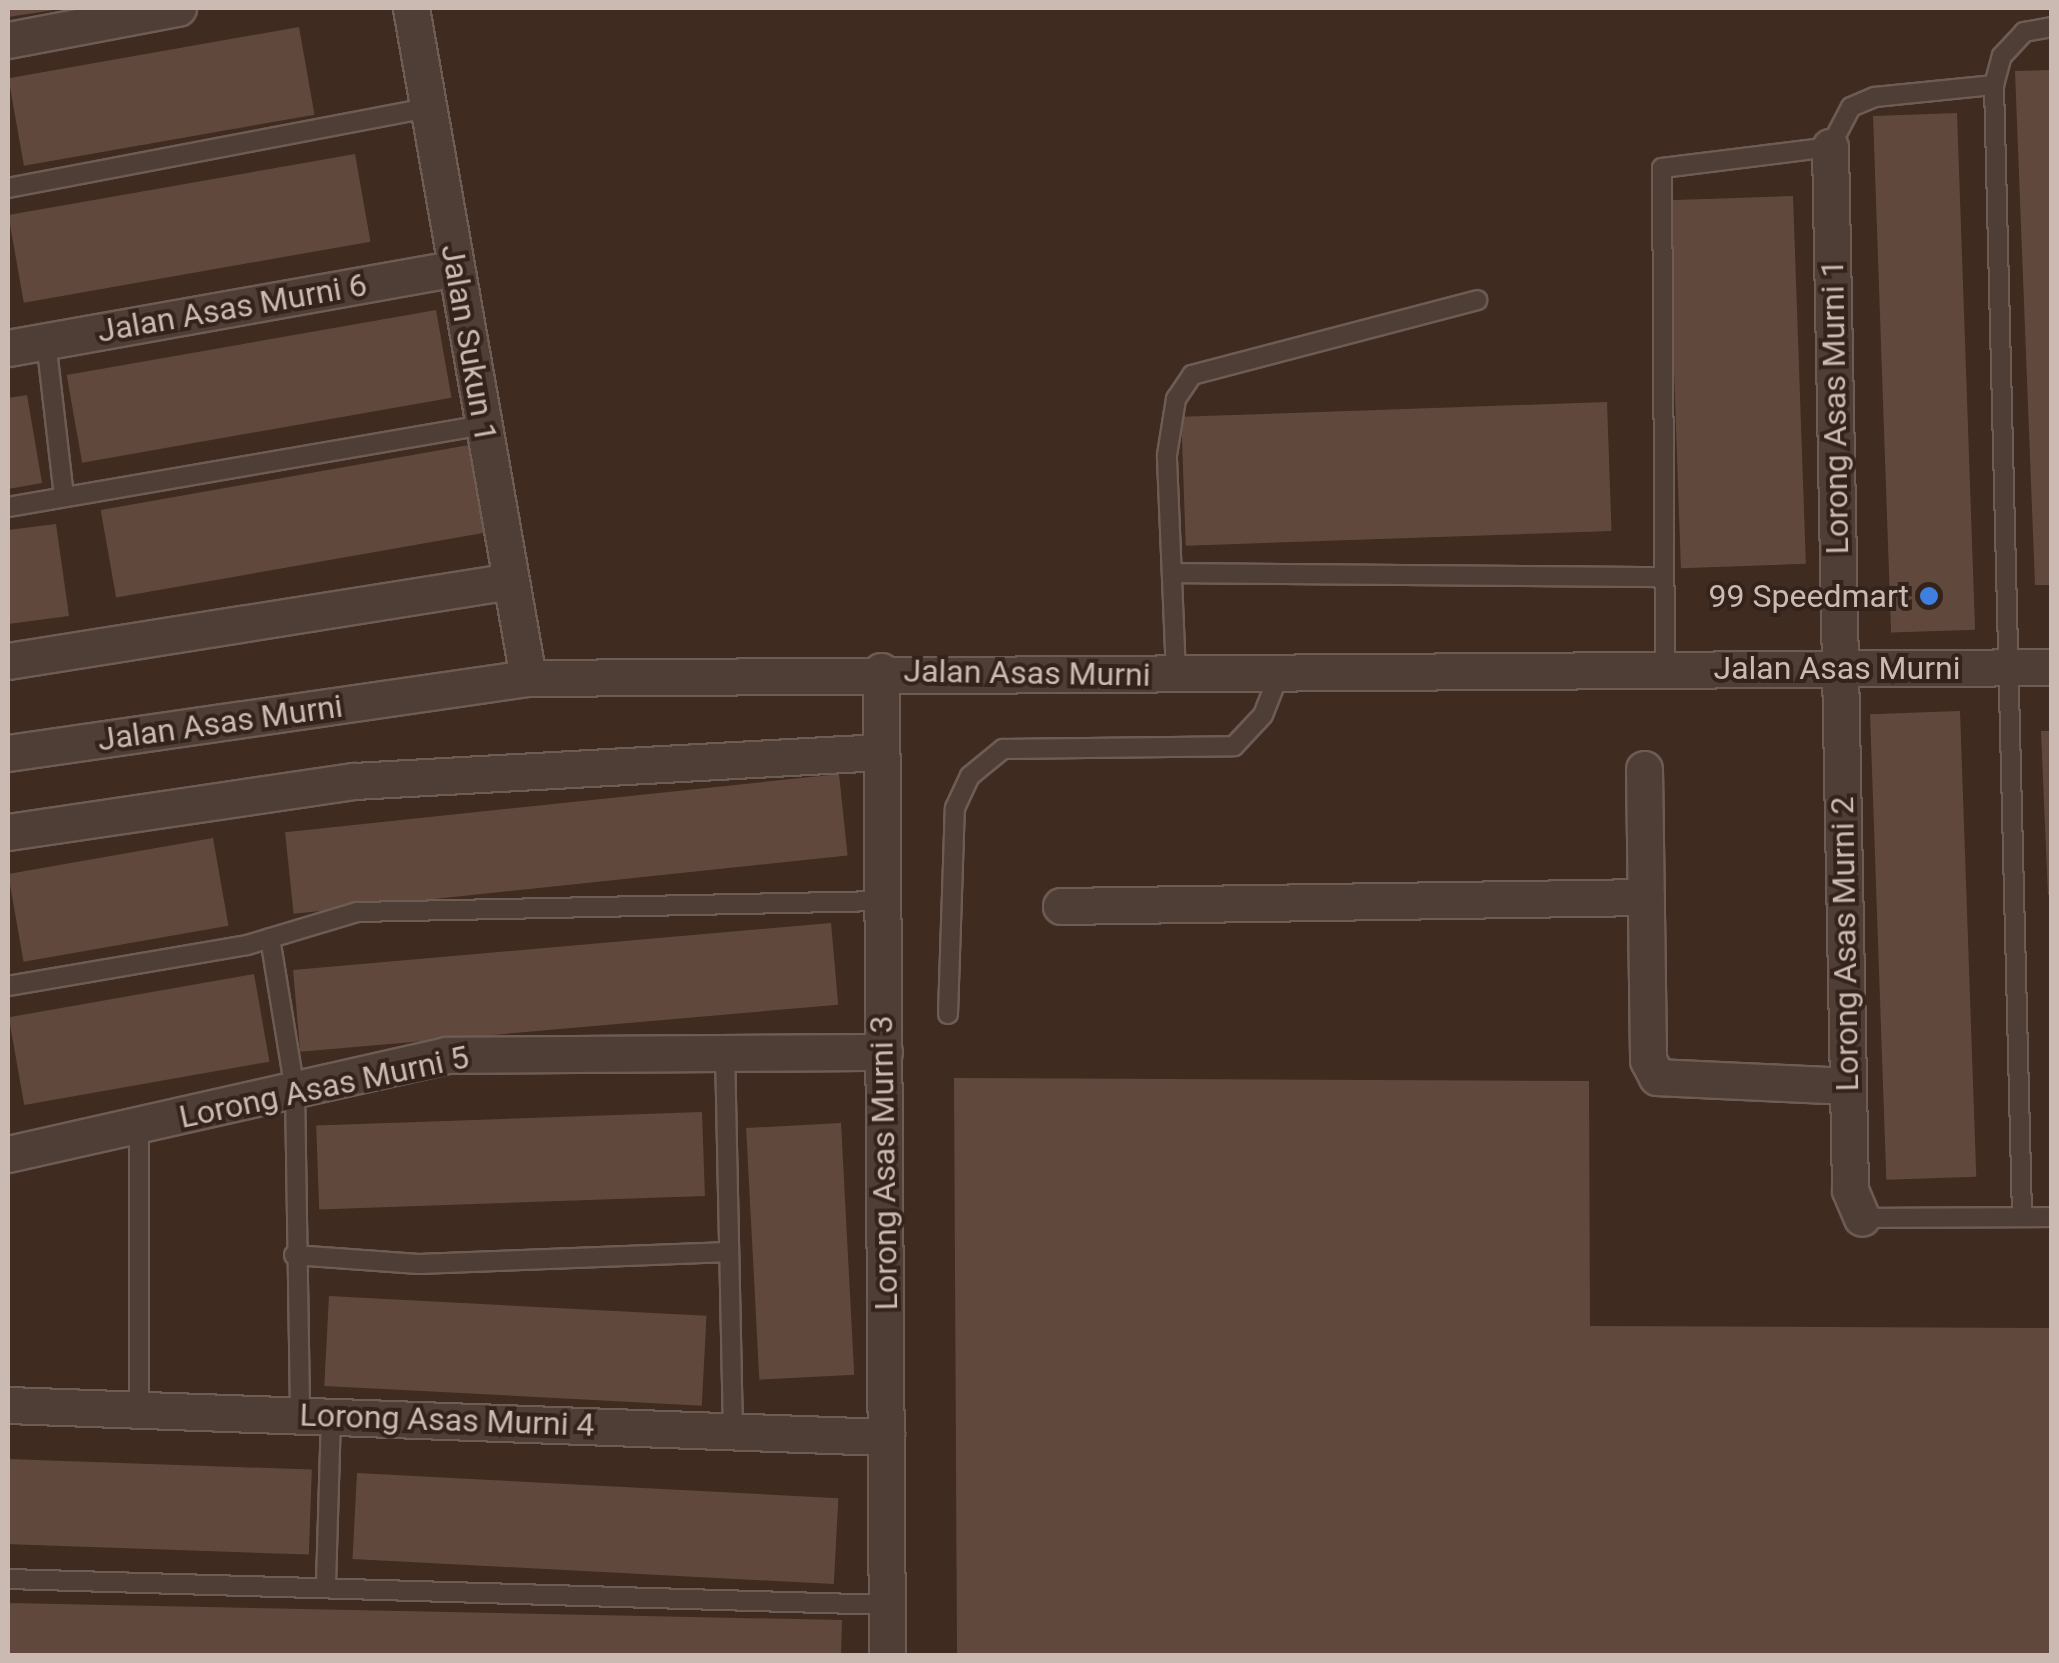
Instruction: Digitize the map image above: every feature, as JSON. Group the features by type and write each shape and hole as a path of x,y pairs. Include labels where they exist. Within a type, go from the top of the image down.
{"street":[{"path":"8,40 178,8"},
{"name":"Jalan Sukun 1","path":"411,8 528,678"},
{"name":"Lorong Asas Murni 1","path":"1830,147 1840,668"},
{"name":"Jalan Asas Murni 6","path":"8,348 456,268"},
{"path":"8,660 511,581"},
{"name":"Jalan Asas Murni","path":"8,753 528,678 881,672 1278,677 1665,668 2052,667"},
{"name":"Lorong Asas Murni 2","path":"1840,668 1850,1190 1862,1218"},
{"name":"Lorong Asas Murni 3","path":"881,672 887,1656"},
{"path":"8,832 354,781 881,752"},
{"path":"1644,769 1648,1060 1657,1077 1848,1086"},
{"path":"1061,906 1646,897"},
{"name":"Lorong Asas Murni 5","path":"8,1154 446,1055 725,1050 884,1052"},
{"name":"Lorong Asas Murni 4","path":"8,1405 886,1437"}],"lane":[{"path":"2022,1217 1994,85 2002,56 2024,32 2052,27"},
{"path":"1665,668 1662,168 1830,147 1852,108 1875,96 1994,85"},
{"path":"8,188 428,108"},
{"path":"1176,674 1167,455 1176,399 1192,375 1476,300"},
{"path":"46,341 64,496"},
{"path":"8,506 484,426"},
{"path":"1172,573 1664,577"},
{"path":"948,1014 955,808 970,776 1003,748 1234,746 1262,716 1278,677"},
{"path":"8,986 270,938 357,912 880,901"},
{"path":"270,938 295,1090 294,1255 316,1416 326,1584"},
{"path":"725,1050 732,1431"},
{"path":"139,1126 139,1410"},
{"path":"1862,1218 2052,1217"},
{"path":"294,1255 419,1264 729,1252"},
{"path":"8,1579 326,1584 888,1605"}],"building":[{"path":"8,8 54,8 54,10 8,17"},
{"path":"299,27 314,115 24,166 8,78"},
{"path":"2052,70 2052,585 2035,585 2015,71"},
{"path":"1957,113 1975,630 1891,633 1873,116"},
{"path":"355,154 370,242 24,303 8,215"},
{"path":"1793,196 1806,564 1681,568 1668,200"},
{"path":"436,310 451,398 82,463 67,375"},
{"path":"27,395 42,483 8,489 8,398"},
{"path":"1607,402 1612,531 1186,546 1181,417"},
{"path":"469,445 484,533 116,598 101,510"},
{"path":"56,524 69,616 8,624 8,530"},
{"path":"1960,711 1976,1177 1886,1180 1870,714"},
{"path":"2041,731 2052,731 2052,894 2048,895"},
{"path":"839,774 848,856 294,914 285,832"},
{"path":"213,838 228,926 24,962 8,874"},
{"path":"831,923 838,1005 300,1052 293,970"},
{"path":"254,974 269,1062 24,1105 9,1017"},
{"path":"954,1078 1589,1081 1590,1326 2052,1328 2052,1656 957,1656"},
{"path":"702,1112 705,1196 319,1209 316,1125"},
{"path":"841,1123 854,1375 759,1380 746,1128"},
{"path":"329,1296 706,1316 702,1406 324,1386"},
{"path":"8,1459 312,1470 309,1555 8,1544"},
{"path":"357,1473 838,1498 834,1584 352,1559"},
{"path":"8,1603 842,1620 841,1656 8,1656"}],"place":[{"name":"99 Speedmart","path":"1929,596"}]}
